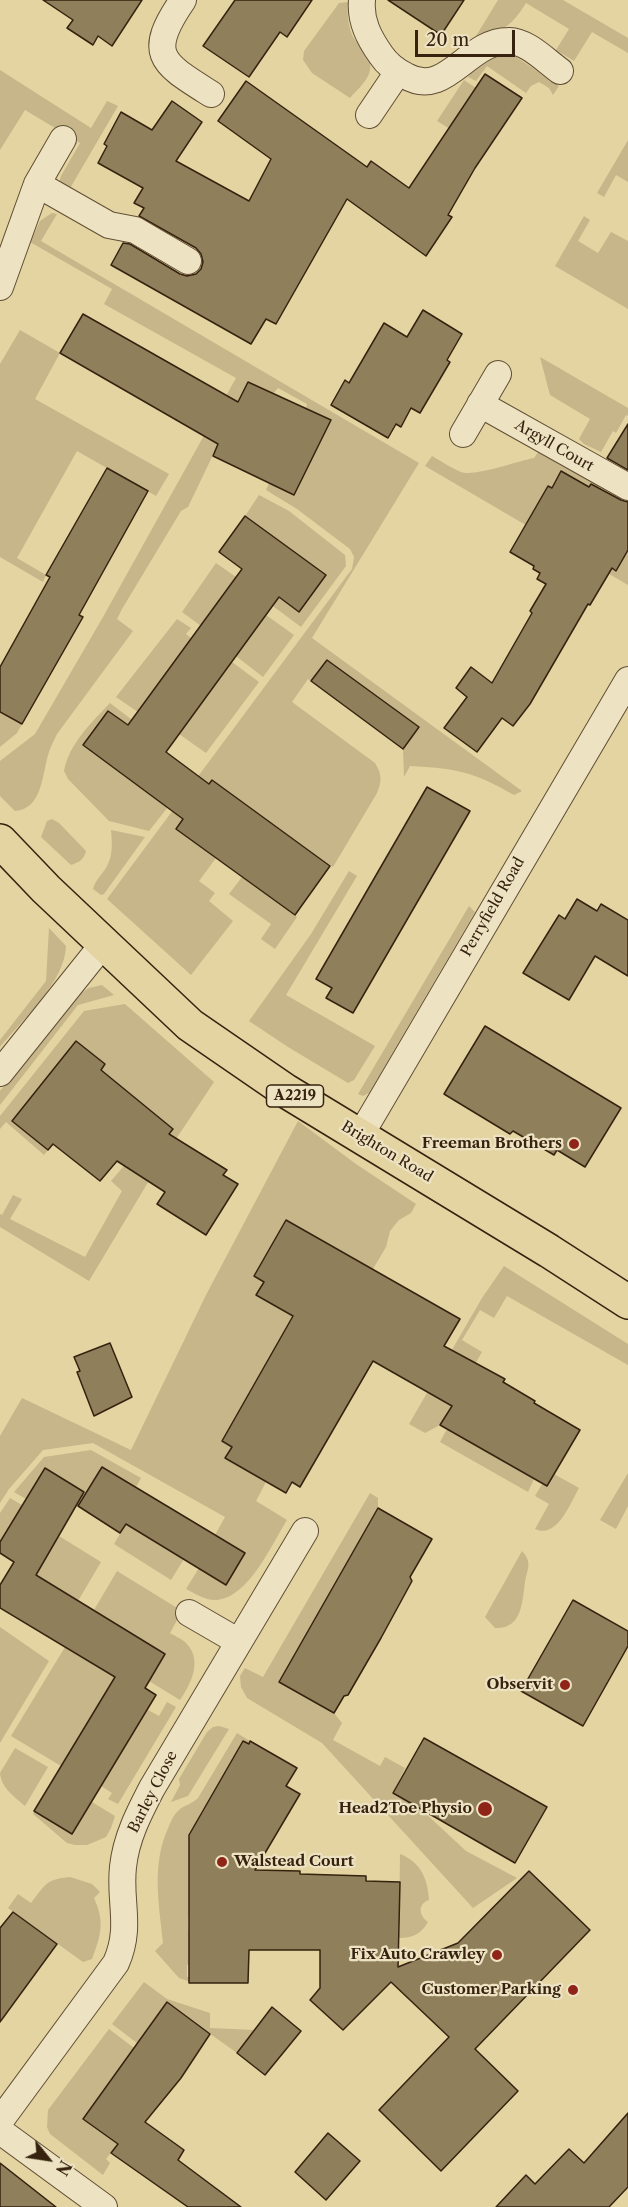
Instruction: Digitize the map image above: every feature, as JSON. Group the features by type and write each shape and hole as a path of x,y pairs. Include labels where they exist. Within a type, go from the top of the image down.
{"main road":[{"name":"Brighton Road","path":"0,841 46,890 190,1025 276,1084 628,1302"}],"street":[{"path":"183,0 167,23 162,42 164,58 178,73 211,94"},
{"path":"362,0 361,12 366,29 385,61 414,81 432,82 478,50 497,42 511,40 527,47 560,71"},
{"path":"369,115 398,72"},
{"path":"0,287 37,184 63,139"},
{"path":"37,184 109,225 135,230 188,261"},
{"path":"463,434 498,374"},
{"name":"Argyll Court","path":"480,404 628,488"},
{"name":"Perryfield Road","path":"360,1136 628,680"},
{"path":"0,1073 104,943"},
{"name":"Barley Close","path":"0,2121 116,1963 123,1945 125,1930 123,1869 131,1831 152,1788 305,1531"},
{"path":"189,1613 239,1642"},
{"path":"0,2131 104,2207"}],"shaded area":[{"path":"498,0 563,0 628,38 628,53 592,32 574,61 556,50 569,29 526,3 506,27 493,33 476,36"},
{"path":"348,2 348,19 352,35 366,54 370,64 366,79 350,98 312,73 303,60 304,51 339,3"},
{"path":"502,52 512,54 559,86 553,95 549,88 539,82 531,86 526,93 487,66 476,81 468,77 476,65"},
{"path":"0,70 91,128 107,101 118,106 69,190 59,184 61,176 80,143 25,110 0,150"},
{"path":"464,80 476,88 461,136 437,121"},
{"path":"628,140 628,182 616,175 604,197 597,193"},
{"path":"52,213 57,214 41,241 419,463 312,638 522,791 514,795 476,776 440,768 410,766 404,777 403,749 418,727 327,660 311,681 308,679 292,702 375,763 380,778 377,793 333,867 212,780 176,829 216,858 199,881 215,893 209,901 233,921 191,975 107,899 352,569 354,557 350,549 297,509 266,490 269,483 294,495 330,420 306,408 307,404 278,388 273,394 248,382 188,507 181,511 117,619 133,631 57,734 49,752 36,797 24,809 15,811 0,796 0,761 35,734 236,378 104,304 112,289 30,242 40,221"},
{"path":"584,216 590,220 578,241 598,253 611,232 628,241 628,309 555,266"},
{"path":"20,330 60,353 35,399 169,474 156,496 77,451 17,558 46,575 43,582 0,557 0,364"},
{"path":"540,357 628,408 628,416 626,415 616,433 613,431 601,452 579,439 590,419 550,395"},
{"path":"539,451 599,485 599,493 561,472 552,488 548,486 576,547 616,570 628,550 628,585 425,466 432,456 461,472 476,472 534,458"},
{"path":"259,495 289,511 345,555 346,566 301,627 262,598 268,589 299,611 245,516"},
{"path":"216,563 236,577 201,626 182,612"},
{"path":"266,615 294,635 263,677 236,656"},
{"path":"177,619 191,628 186,634 191,638 138,712 116,697"},
{"path":"232,662 259,682 206,753 179,734"},
{"path":"110,703 140,726 137,732 108,711 83,745 168,807 149,831 109,821 68,779 64,771 76,743 88,726"},
{"path":"0,712 22,724 17,733 0,747"},
{"path":"52,819 59,823 86,851 79,862 71,865 41,837 47,821"},
{"path":"111,830 145,837 101,895 93,889 110,860"},
{"path":"349,871 357,876 286,995 375,1046 354,1080 348,1083 249,1021 311,934"},
{"path":"242,877 297,917 275,949 261,939 271,924 229,894"},
{"path":"469,906 475,912 369,1093 363,1096 358,1094"},
{"path":"49,928 66,946 64,960 41,1000 0,1047 0,1040 46,981"},
{"path":"102,985 114,995 78,1005 0,1105 0,1091 76,996 89,988"},
{"path":"125,1004 214,1082 156,1169 89,1281 0,1227 0,1214 2,1215 13,1195 22,1199 10,1219 85,1257 122,1191 111,1181 129,1160 141,1169 173,1129 101,1070 105,1064 76,1041 12,1121 48,1150 44,1155 6,1122 0,1129 0,1116 84,1011"},
{"path":"298,1121 356,1164 416,1204 411,1213 399,1220 390,1231 386,1247 373,1269 287,1220 254,1276 264,1282 256,1295 293,1316 222,1441 232,1447 225,1458 266,1482 256,1501 287,1520 267,1555 249,1580 229,1597 209,1599 186,1589 199,1568 226,1585 245,1554 215,1535 225,1517 93,1443 43,1450 9,1489 0,1503 0,1436 22,1398 131,1450 206,1295"},
{"path":"504,1266 628,1344 628,1365 507,1296 494,1318 480,1310 462,1340 482,1352 440,1425 425,1433 409,1424 482,1298"},
{"path":"447,1429 534,1479 528,1492 440,1442"},
{"path":"91,1450 141,1478 136,1487 102,1467 83,1498 45,1469 26,1499 14,1492 44,1457"},
{"path":"628,1473 628,1506 616,1529 600,1520"},
{"path":"554,1474 579,1488 567,1511 556,1525 543,1531 535,1529 549,1504 535,1496 542,1484 547,1486"},
{"path":"370,1493 378,1498 378,1508 279,1682 334,1713 342,1723 333,1740 380,1766 385,1757 405,1768 393,1793 423,1811 466,1851 517,1878 473,1908 322,1743 247,1698 241,1687 240,1676 245,1668 263,1677"},
{"path":"10,1498 22,1505 0,1542 0,1513"},
{"path":"126,1524 184,1559 171,1580 114,1544"},
{"path":"51,1531 101,1562 78,1601 27,1570"},
{"path":"522,1551 528,1566 519,1613 511,1624 495,1628 485,1617"},
{"path":"117,1571 182,1611 170,1633 186,1643 191,1650 194,1657 194,1672 180,1700 149,1681 165,1654 94,1610"},
{"path":"0,1627 49,1661 0,1743"},
{"path":"65,1647 115,1677 61,1766 11,1736"},
{"path":"167,1702 176,1707 118,1804 108,1799 112,1793 101,1786 148,1710 159,1716"},
{"path":"219,1726 229,1729 188,1796 171,1802 180,1785 179,1779 207,1732"},
{"path":"237,1733 250,1741 249,1744 243,1741 208,1812 203,1809 197,1820 202,1823 189,1883 189,1896 194,1916 188,1917 188,1930 194,1930 194,1964 187,1965 187,1977 194,1978 194,1983 179,1978 155,1951 163,1943 158,1898 160,1855 163,1840 174,1816 181,1808 198,1798"},
{"path":"15,1748 48,1767 25,1806 6,1788 0,1773"},
{"path":"92,1802 115,1816 106,1837 87,1845 67,1843 33,1814 34,1811 72,1834"},
{"path":"400,1854 407,1857 422,1872 429,1900 421,1907 421,1913 428,1922 425,1926 416,1934 399,1938"},
{"path":"70,1877 92,1884 100,1892 94,1898 101,1922 98,1943 92,1959 83,1962 8,1908 18,1894 31,1903 51,1881"},
{"path":"144,1982 167,1999 210,2013 210,2028 254,2030 237,2053 167,2003 137,2043 112,2024"},
{"path":"109,2029 134,2048 83,2119 118,2144 106,2159 110,2163 103,2175 50,2134 47,2127 48,2110"}],"building":[{"path":"43,0 142,0 112,46 98,36 93,45 67,28 73,20"},
{"path":"235,0 312,0 287,37 280,32 249,77 203,46"},
{"path":"388,0 464,0 441,35"},
{"path":"485,74 522,98 475,168 448,215 452,217 426,256 347,199 276,324 266,319 251,344 111,265 123,243 130,244 187,276 196,274 203,262 196,248 139,216 144,208 134,203 143,188 98,163 107,146 104,144 121,112 152,130 172,101 202,122 176,161 249,201 271,159 218,121 246,81 367,167 371,161 409,188"},
{"path":"423,310 462,334 447,360 450,362 420,413 411,408 401,427 396,424 388,438 331,405 345,380 349,383 384,323 407,337"},
{"path":"83,314 238,402 248,382 331,420 294,495 213,456 218,444 60,353"},
{"path":"628,424 628,470 607,458"},
{"path":"107,468 148,491 79,615 83,617 22,724 0,712 0,667 50,577 46,575"},
{"path":"561,471 589,487 591,484 628,502 628,550 616,571 612,568 590,605 588,604 530,704 513,726 502,718 477,752 444,728 467,697 456,688 471,667 492,683 546,584 537,579 540,573 533,569 534,566 510,552 548,486 552,488"},
{"path":"245,516 326,575 299,612 279,597 166,752 209,784 212,780 330,866 295,915 176,829 183,819 83,745 108,711 128,725 242,569 219,552"},
{"path":"327,660 419,727 403,749 311,681"},
{"path":"427,787 470,811 353,1013 326,998 332,988 316,979"},
{"path":"577,899 597,911 601,904 628,920 628,976 595,956 569,1000 523,973 559,915 565,919"},
{"path":"485,1026 621,1108 585,1167 557,1150 554,1155 513,1131 510,1134 444,1094"},
{"path":"76,1041 105,1064 101,1070 173,1129 169,1134 227,1170 223,1175 238,1184 206,1235 157,1204 165,1192 117,1161 100,1181 53,1144 48,1150 12,1121"},
{"path":"286,1220 460,1319 444,1346 505,1379 503,1382 580,1430 547,1486 440,1425 452,1406 373,1361 300,1487 292,1482 286,1493 225,1458 232,1447 222,1441 293,1316 256,1295 264,1282 254,1276"},
{"path":"110,1343 132,1397 94,1416 77,1372 80,1371 74,1357"},
{"path":"102,1467 245,1553 226,1585 126,1524 120,1533 78,1506"},
{"path":"45,1468 84,1492 36,1575 165,1654 145,1688 156,1695 72,1834 34,1811 115,1677 0,1608 0,1585 14,1562 0,1553 0,1542"},
{"path":"378,1508 432,1539 410,1577 412,1581 381,1638 348,1695 344,1696 334,1713 279,1682"},
{"path":"573,1600 628,1631 628,1646 583,1726 521,1691"},
{"path":"424,1738 547,1807 515,1863 393,1793"},
{"path":"243,1741 249,1744 250,1741 297,1768 286,1786 300,1794 255,1870 366,1876 366,1881 400,1882 398,1967 458,1943 529,1871 590,1930 475,2049 518,2091 441,2171 379,2110 449,2037 391,1982 343,2030 310,2000 320,1988 320,1950 249,1950 248,1983 189,1983 189,1835"},
{"path":"13,1912 57,1944 0,2022 0,1928"},
{"path":"167,2002 210,2034 181,2078 145,2122 184,2150 178,2160 241,2207 188,2207 111,2153 118,2144 83,2119"},
{"path":"272,2007 301,2031 265,2075 237,2053"},
{"path":"628,2113 628,2187 609,2207 496,2207 526,2175 535,2184 569,2149 584,2163"},
{"path":"328,2133 360,2161 326,2200 295,2172"},
{"path":"0,2163 56,2207 0,2207"}],"place":[{"name":"Freeman Brothers","path":"574,1144"},
{"name":"Observit","path":"565,1685"},
{"name":"Head2Toe Physio","path":"485,1809"},
{"name":"Walstead Court","path":"222,1862"},
{"name":"Fix Auto Crawley","path":"497,1955"},
{"name":"Customer Parking","path":"573,1990"}]}
